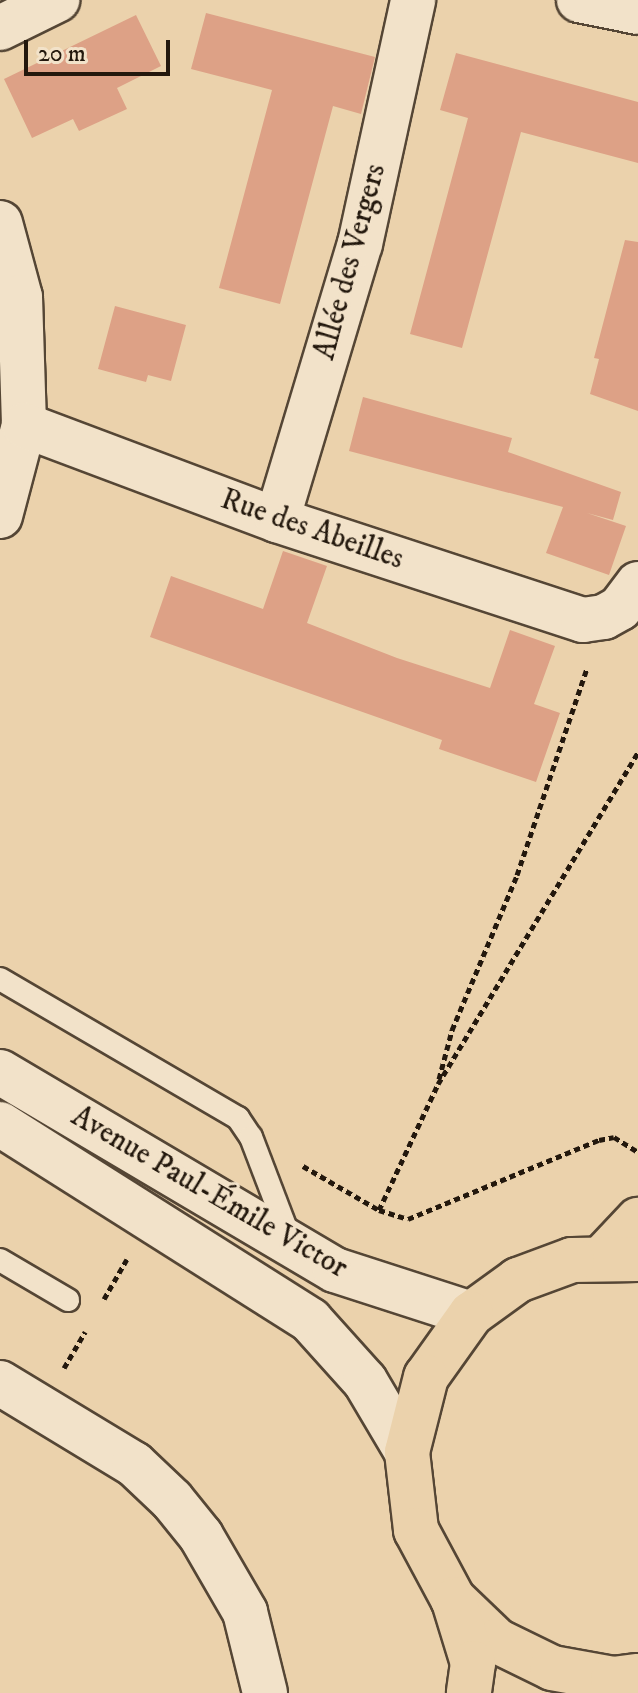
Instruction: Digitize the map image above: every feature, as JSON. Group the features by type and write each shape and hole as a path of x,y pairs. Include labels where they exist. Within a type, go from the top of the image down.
{"main road":[{"path":"469,1693 473,1663 453,1599 416,1530 407,1452 426,1377 471,1314 518,1280 572,1260 621,1258 638,1220"},
{"path":"453,1599 497,1641 552,1668 618,1683"}],"street":[{"path":"0,28 57,0"},
{"name":"Allée des Vergers","path":"277,520 360,244 413,0"},
{"path":"579,0 638,12"},
{"path":"0,223 20,297 24,425 0,516"},
{"name":"Rue des Abeilles","path":"24,425 277,520 555,612 583,620 604,617"},
{"path":"604,617 620,608 638,584"},
{"name":"Avenue Paul-Émile Victor","path":"0,1072 335,1270 471,1314"},
{"name":"Avenue Paul-Émile Victor","path":"0,1124 310,1320 365,1381 407,1452"},
{"path":"0,1383 134,1464 172,1500 201,1536 245,1612 265,1693"}],"lane":[{"path":"0,979 238,1118 251,1137 294,1247"},
{"path":"0,1260 68,1300"}],"path":[{"path":"438,1084 452,1030 517,875 604,617"},
{"path":"379,1210 438,1084 638,753"},
{"path":"251,1137 379,1210 408,1219 599,1140 614,1137 638,1152"}],"building":[{"path":"206,13 375,57 361,114 333,106 280,304 219,288 272,90 191,69"},
{"path":"136,15 161,66 117,88 127,109 79,131 73,119 32,138 4,79"},
{"path":"456,53 638,102 638,163 521,132 462,348 410,334 468,118 440,110"},
{"path":"625,240 638,242 638,411 590,394 599,359 594,358"},
{"path":"115,306 186,325 171,381 148,375 146,382 98,369"},
{"path":"363,397 512,438 508,452 621,492 613,520 587,513 626,526 609,575 546,553 563,507 349,451"},
{"path":"283,551 327,566 307,623 397,658 490,688 510,630 555,646 534,704 560,713 536,782 439,749 442,740 150,637 171,576 263,609"}]}
